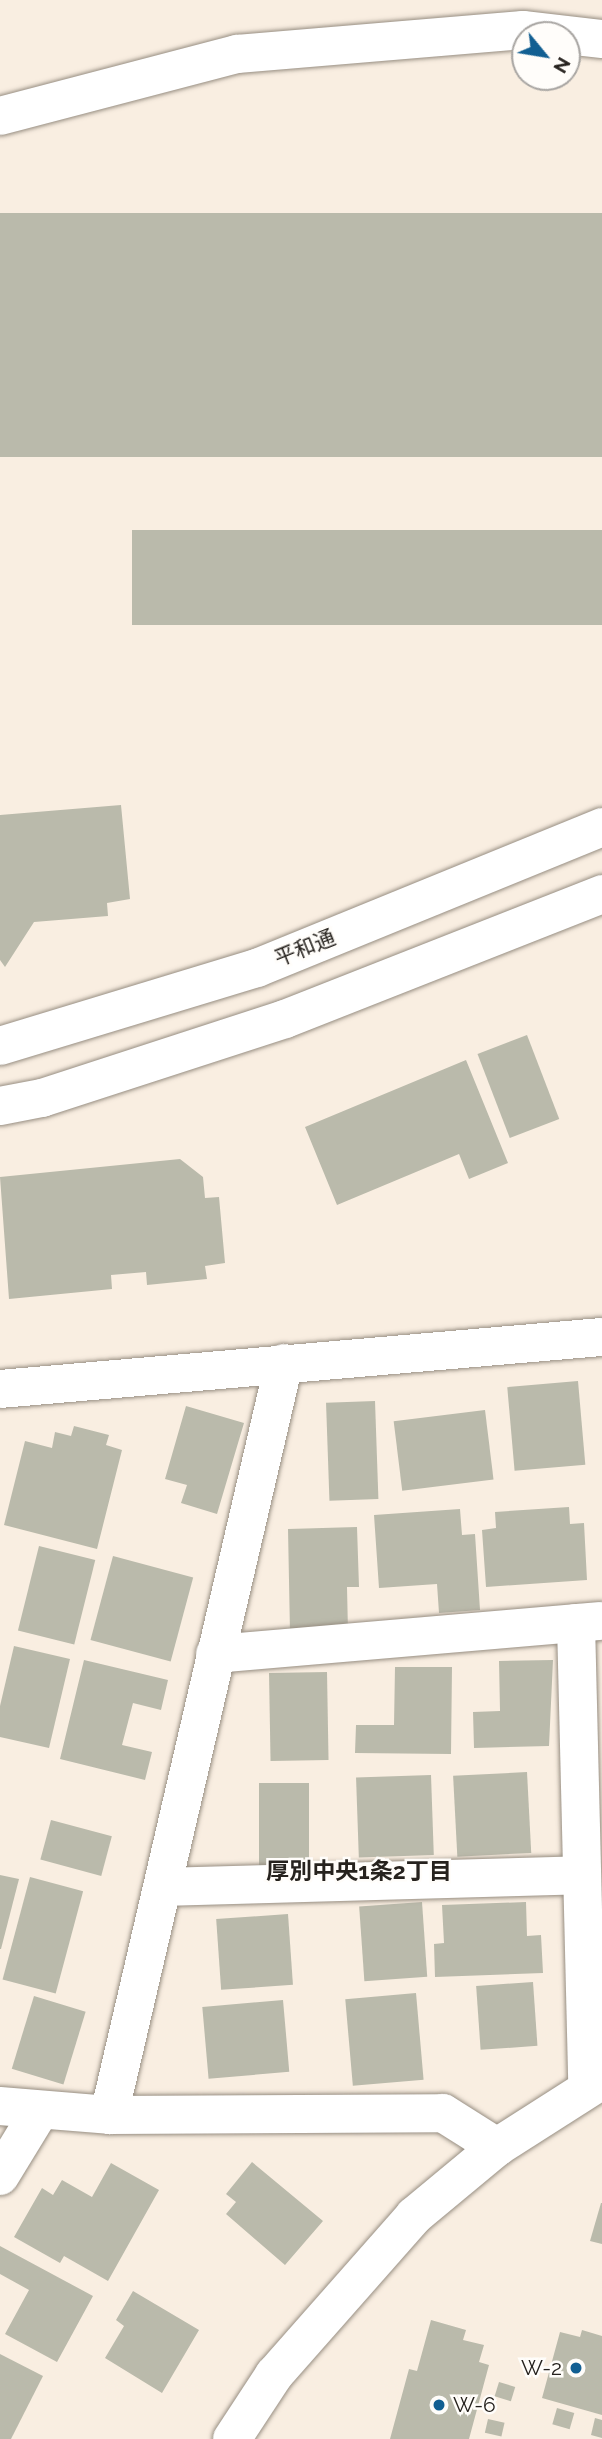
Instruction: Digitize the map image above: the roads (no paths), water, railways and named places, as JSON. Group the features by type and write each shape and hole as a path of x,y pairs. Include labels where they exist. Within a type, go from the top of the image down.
{"street":[{"path":"0,116 237,54 523,30 602,39"},
{"name":"平和通","path":"0,1046 257,968 602,827"},
{"path":"0,1106 42,1098 285,1018 602,894"},
{"path":"2,1398 284,1363 602,1337"},
{"path":"109,2115 284,1363"},
{"path":"215,1654 589,1622 580,1875 595,2084 496,2147 414,2216 274,2375 232,2439"},
{"path":"163,1887 580,1875"},
{"path":"0,2106 39,2112 109,2115 443,2112 496,2147"},
{"path":"0,2176 39,2112"}],"place":[{"name":"W-2","path":"576,2368"},
{"name":"W-6","path":"439,2405"}],"district":[{"name":"厚別中央1条2丁目","path":"359,1871"}]}
